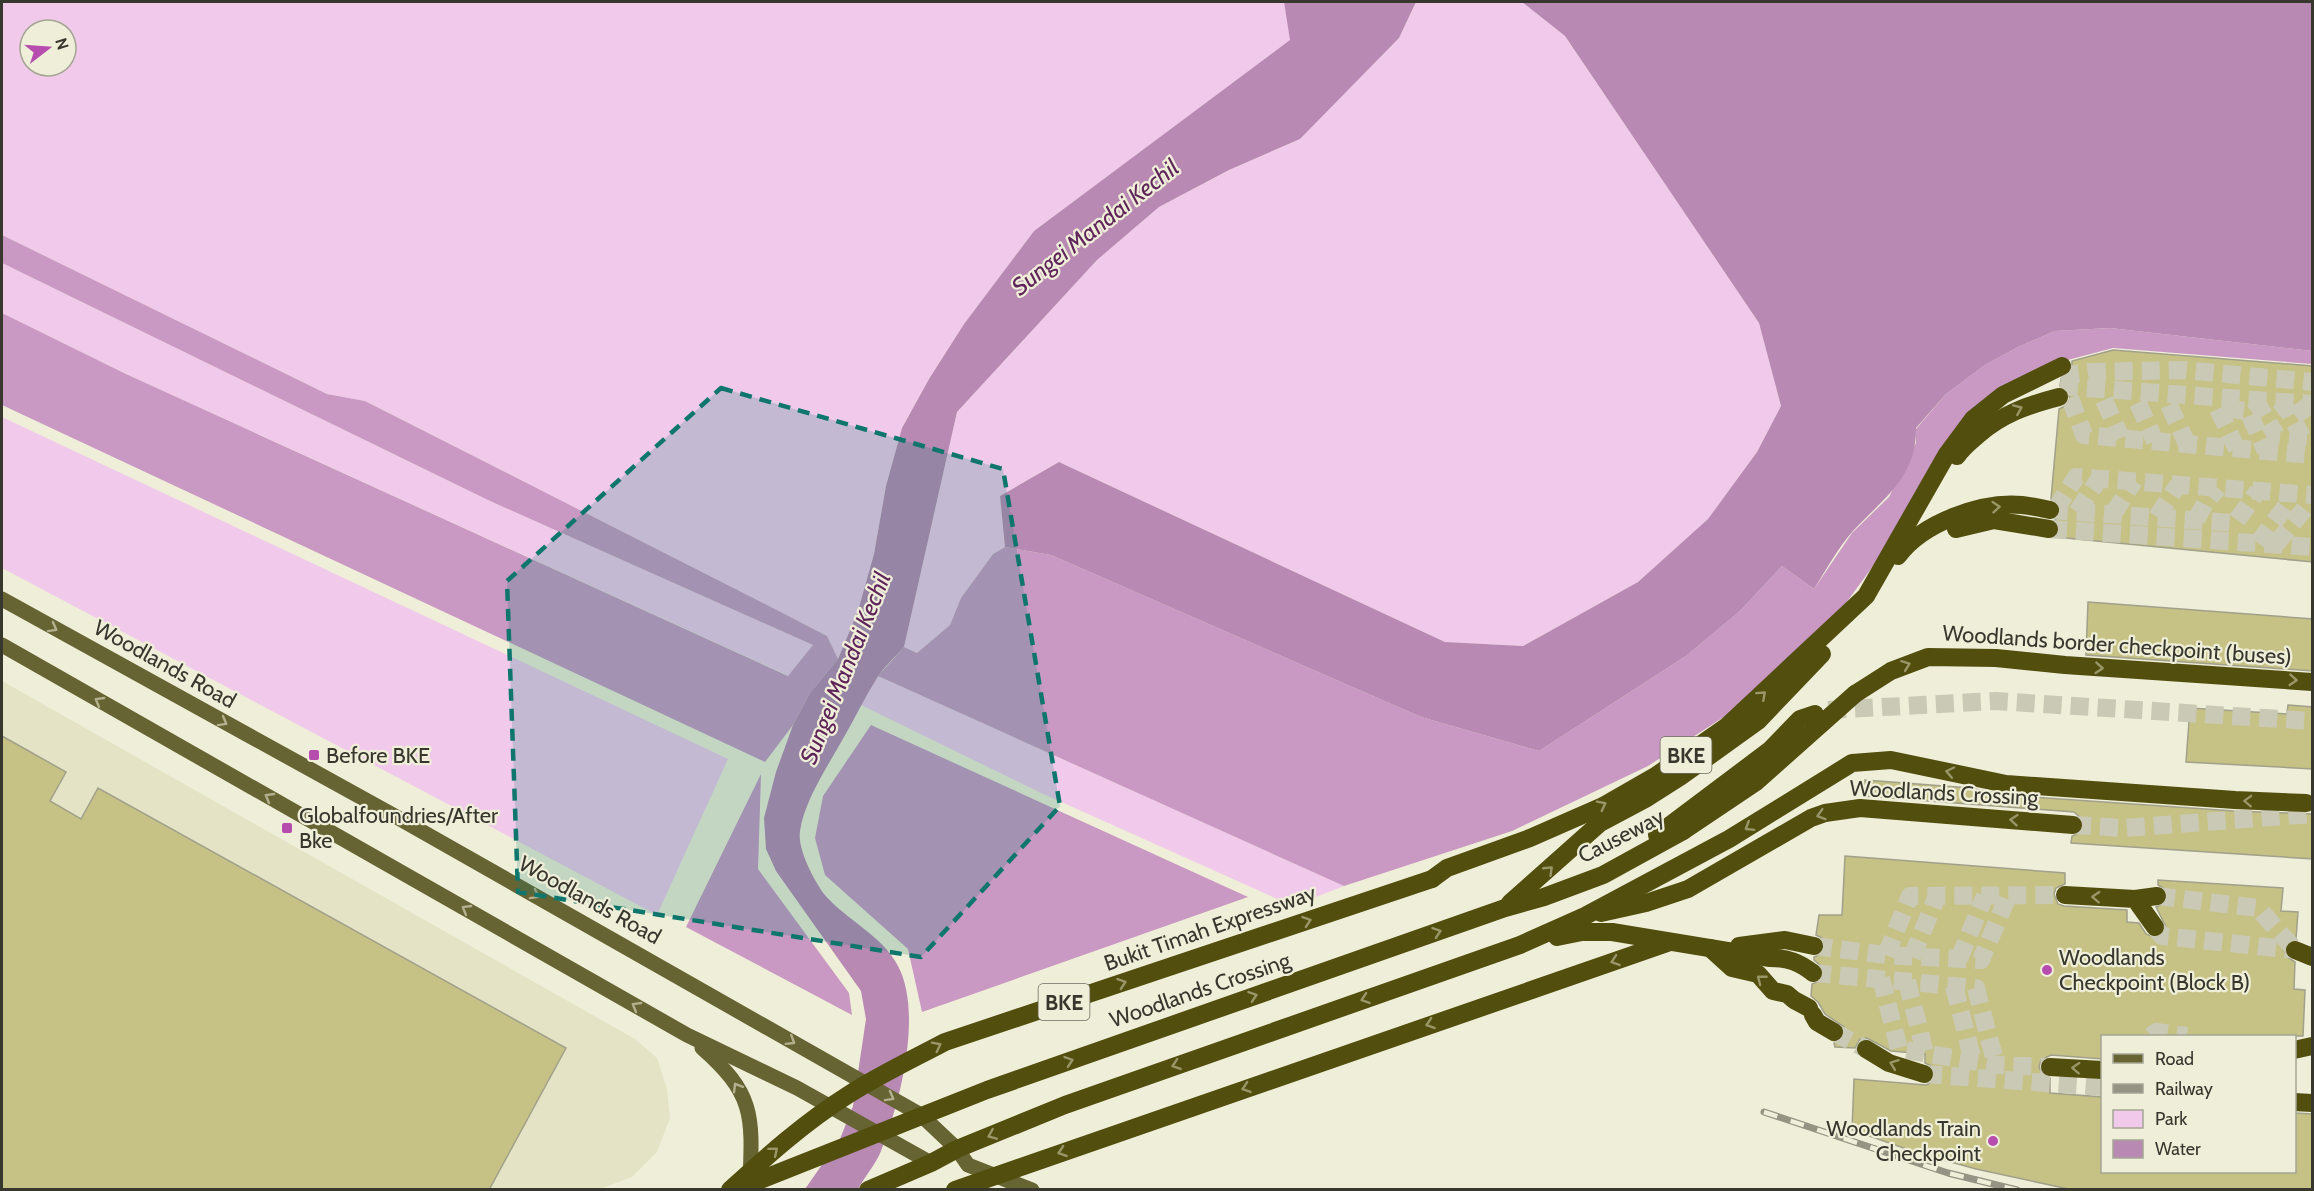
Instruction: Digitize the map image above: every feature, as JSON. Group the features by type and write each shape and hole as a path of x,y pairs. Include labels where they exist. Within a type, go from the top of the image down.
{"highway":[{"name":"Woodlands Crossing","path":"1505,908 1600,823 1647,798 1758,721 1824,652 1903,548 1971,428 2006,398 2019,391 2059,380 2003,395 1973,419 1947,454 1866,596"},
{"name":"Woodlands Crossing","path":"1903,548 1932,527 1988,507 2021,505 2050,510"},
{"path":"1903,548 1954,529 1994,520 2049,529"},
{"name":"BKE","path":"1473,864 1603,806 1657,775 1726,727 1866,596"},
{"name":"Woodlands border checkpoint (buses)","path":"1683,831 1755,782 1855,694 1891,671 1928,657 1996,658 2313,682"},
{"name":"Woodlands Crossing","path":"744,1188 878,1132 1014,1080 1505,908 1580,884 1587,875 1658,834 1770,750 1800,719 1815,714"},
{"name":"Woodlands Crossing","path":"868,1190 931,1163 957,1149 1065,1105 1520,945 1585,916 1729,839 1852,763 1891,760 2006,784 2306,803"},
{"name":"Woodlands Crossing","path":"1585,916 1647,903 1688,889 1811,818 1825,813 1860,808 2073,825"},
{"name":"BKE","path":"1473,864 1600,823"},
{"name":"Causeway","path":"1580,884 1640,856 1683,831"},
{"name":"Bukit Timah Expressway","path":"730,1190 810,1121 846,1096 878,1076 945,1042 1432,879 1450,877 1473,864"},
{"path":"2065,895 2135,898 2157,896"},
{"path":"2135,898 2155,927"},
{"name":"Woodlands Crossing","path":"1520,945 1566,934 1596,931 1770,958 1786,958 1801,963 1813,973"},
{"name":"Woodlands Crossing","path":"1710,948 1770,944 1785,940 1814,946"},
{"path":"955,1190 1670,942"},
{"path":"1710,948 1732,968 1758,974 1773,991 1787,993 1811,1011 1817,1022 1834,1032"},
{"path":"2295,950 2313,957"},
{"path":"2296,1050 2313,1046"},
{"path":"1866,1049 1889,1063 1924,1074"},
{"path":"2050,1066 2101,1070"},
{"path":"2296,1102 2313,1103"}],"main road":[{"name":"Woodlands Road","path":"2,599 393,815 760,1022 822,1060 921,1115 957,1149 968,1164 1032,1190"},
{"path":"2,645 687,1035 797,1088 931,1163"},
{"path":"687,1035 727,1072 742,1095 751,1121 752,1134 744,1188"}],"highlighted area":[{"path":"721,388 1003,469 1060,806 921,957 518,892 507,581"}],"shaded area":[{"path":"2,235 327,394 365,401 827,636 838,659 810,693 793,725 765,762 2,405 2,313 126,374 788,676 813,645 490,501 2,263"},
{"path":"2110,328 2312,351 2312,364 2113,348 2064,361 2000,392 1846,603 1730,713 1648,766 1512,831 1344,886 878,676 904,647 917,653 950,625 961,598 993,554 1005,547 1051,555 1421,717 1539,751 1686,656 1740,611 1782,566 1814,589 1852,533 1889,497 1916,443 1916,429 1946,394 1985,365 2055,331"},
{"path":"2,681 635,1039 657,1058 667,1089 670,1118 657,1152 632,1177 600,1189 2,1189"},
{"path":"871,725 1248,897 922,1012 908,949 825,875 815,838 823,796"},
{"path":"761,774 758,869 849,993 852,1015 686,927"}],"green space":[{"path":"2,2 1284,2 1291,40 1034,231 964,324 929,379 902,428 886,486 874,554 858,611 838,659 827,636 365,401 327,394 2,235"},
{"path":"1416,2 1522,2 1565,36 1759,323 1781,406 1757,452 1708,519 1638,582 1523,646 1445,642 1059,462 1000,496 1005,547 993,554 961,598 950,625 917,653 904,647 957,412 1097,260 1159,207 1229,170 1300,139 1399,38"},
{"path":"2,263 490,501 813,645 789,676 126,374 2,313"},
{"path":"2,417 728,759 657,915 2,568"},
{"path":"878,676 1344,886 1293,906 1039,792 861,705"}],"water":[{"name":"Sungei Mandai Kechil","path":"1284,2 1416,2 1399,38 1300,139 1229,170 1159,207 1097,260 957,412 904,647 883,670 868,693 806,807 800,831 804,855 811,873 824,894 883,945 898,966 905,985 909,1008 909,1033 901,1084 881,1151 858,1189 805,1189 840,1139 853,1106 866,1019 861,991 776,871 766,849 764,818 776,772 793,725 810,693 838,659 858,611 874,554 886,486 902,428 929,379 964,324 1034,231 1290,40"},
{"path":"1522,2 2312,2 2312,351 2110,328 2055,331 2018,347 1985,365 1946,394 1916,428 1915,445 1904,474 1896,486 1853,531 1832,559 1814,589 1782,566 1740,611 1686,656 1539,751 1421,717 1051,555 1005,547 1000,496 1059,462 1445,642 1523,646 1638,582 1708,519 1757,452 1781,406 1759,323 1565,36"}],"building":[{"path":"2113,350 2313,366 2313,562 2056,537 2060,530 2055,520 2061,513 2061,507 2057,501 2051,499 2059,409 2067,405 2070,399 2067,390 2060,386 2061,379 2072,372 2072,361"},
{"path":"2088,602 2313,619 2313,671 2086,655"},
{"path":"2288,705 2313,707 2313,769 2186,762 2190,708 2287,714"},
{"path":"2,736 66,772 50,801 81,819 98,788 566,1048 489,1190 2,1190"},
{"path":"1865,780 1970,788 2005,795 2234,811 2313,814 2313,859 2071,843 2072,836 2082,832 2084,825 2083,820 2074,812 1864,796"},
{"name":"Woodlands Checkpoint (Block B)","path":"1845,856 2065,873 2065,884 2056,888 2054,894 2058,904 2127,910 2127,922 2139,923 2146,934 2156,938 2162,936 2166,927 2156,907 2164,904 2168,895 2165,889 2158,885 2158,880 2283,888 2281,911 2298,912 2296,939 2288,942 2284,951 2287,957 2295,962 2294,989 2305,990 2303,1036 2101,1035 2101,1059 2051,1055 2041,1060 2039,1067 2043,1076 2050,1078 2050,1093 2101,1097 2101,1173 2296,1173 2296,1113 2313,1114 2313,1190 2073,1190 1976,1169 1915,1152 1852,1130 1854,1079 1926,1085 1932,1082 1935,1072 1932,1066 1925,1063 1925,1054 1891,1051 1867,1038 1860,1039 1855,1048 1835,1047 1834,1043 1844,1037 1844,1027 1825,1014 1818,1002 1811,996 1812,984 1822,980 1824,974 1823,968 1814,960 1814,957 1822,954 1825,948 1822,938 1816,935 1819,915 1842,915"}],"tunnel":[{"path":"2061,376 2090,372 2184,370 2312,382"},
{"path":"2060,386 2312,404"},
{"path":"2070,398 2084,435 2312,455"},
{"path":"2104,400 2121,438"},
{"path":"2255,400 2276,435 2312,438"},
{"path":"2280,401 2302,437"},
{"path":"2138,403 2155,441"},
{"path":"2297,403 2312,423"},
{"path":"2169,405 2187,444"},
{"path":"2218,409 2237,449"},
{"path":"2226,409 2248,411 2266,451"},
{"path":"2055,510 2076,477 2312,495"},
{"path":"2077,512 2099,479"},
{"path":"2113,514 2134,481"},
{"path":"2157,517 2178,485"},
{"path":"2196,520 2205,503 2218,488"},
{"path":"2050,510 2235,523 2258,491"},
{"path":"2258,543 2286,506"},
{"path":"2276,544 2306,507"},
{"path":"2049,529 2312,547"},
{"path":"1828,710 1996,701 2312,721"},
{"path":"2073,825 2124,828 2312,814"},
{"path":"1886,955 1910,896 2065,895"},
{"path":"1912,957 1937,896"},
{"path":"1959,959 1985,896"},
{"path":"1814,946 1886,955 1981,960 2008,896"},
{"path":"2157,896 2258,908 2295,950"},
{"path":"2155,927 2162,936 2295,950"},
{"path":"1813,973 1976,988 1996,1065"},
{"path":"1881,978 1899,1049 1996,1065 2050,1067"},
{"path":"1907,981 1925,1053"},
{"path":"1954,986 1973,1061"},
{"path":"1834,1032 1866,1049"},
{"path":"2152,1035 2156,1032 2179,1035"},
{"path":"1924,1074 2101,1087"}],"railway":[{"path":"1764,1112 1948,1173 2017,1190"}],"place":[{"name":"Before BKE","path":"314,755"},
{"name":"Globalfoundries/After Bke","path":"287,828"},
{"name":"Woodlands Checkpoint (Block B)","path":"2047,970"},
{"name":"Woodlands Train Checkpoint","path":"1993,1141"}]}
